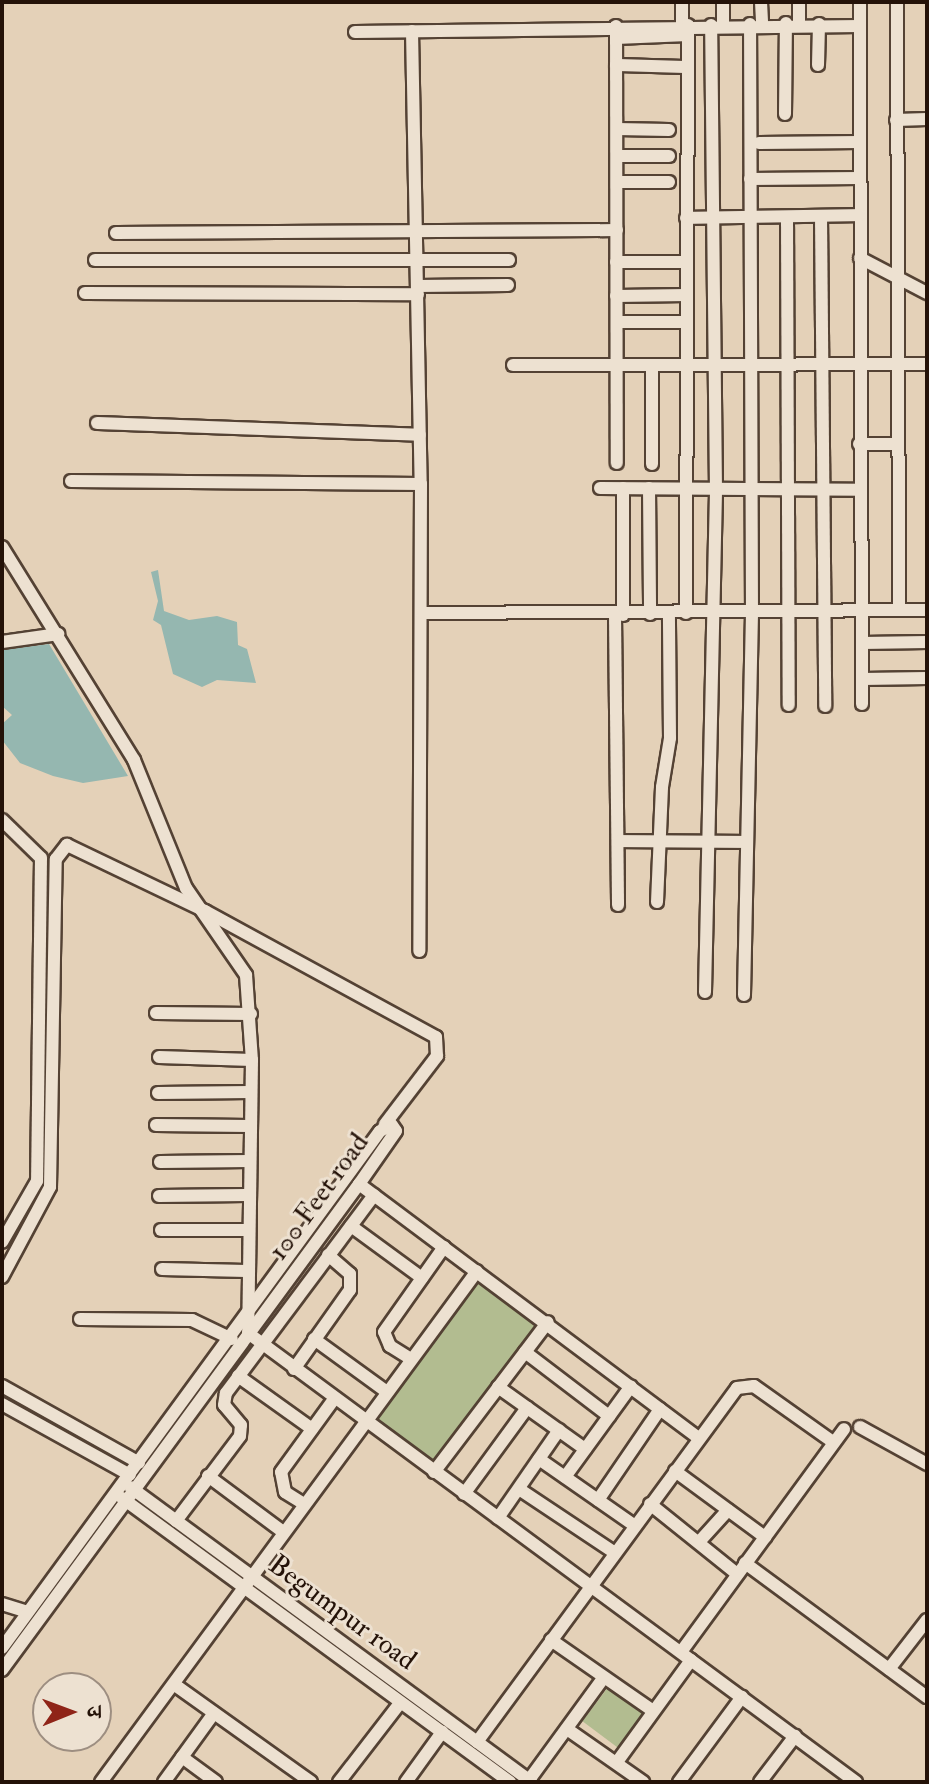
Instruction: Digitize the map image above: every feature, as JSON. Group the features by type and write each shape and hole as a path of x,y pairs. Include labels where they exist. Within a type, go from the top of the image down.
{"street":[{"path":"682,2 687,67 686,613"},
{"path":"705,992 716,490 717,25 723,2"},
{"path":"744,995 752,615 750,179 756,24 761,2"},
{"path":"785,114 793,23 799,2"},
{"path":"860,2 862,704"},
{"path":"897,2 899,609"},
{"path":"355,32 616,32 793,23 860,26"},
{"path":"818,65 819,24"},
{"path":"412,31 419,259 422,613 419,951"},
{"path":"616,32 617,463"},
{"path":"616,65 687,67"},
{"path":"896,120 927,119"},
{"path":"617,129 669,130"},
{"path":"759,143 859,142"},
{"path":"617,156 669,156"},
{"path":"750,179 859,178"},
{"path":"617,182 669,182"},
{"path":"686,218 859,215"},
{"path":"821,216 825,706"},
{"path":"787,217 789,705"},
{"path":"116,233 617,230"},
{"path":"860,258 927,293"},
{"path":"95,260 509,260"},
{"path":"616,262 687,262"},
{"path":"85,293 418,290 508,285"},
{"path":"616,296 687,295"},
{"path":"617,322 687,322"},
{"path":"513,365 860,367 927,364"},
{"path":"652,365 652,464"},
{"path":"97,423 420,435"},
{"path":"859,444 898,444"},
{"path":"71,481 421,484"},
{"path":"600,488 860,490"},
{"path":"618,905 619,615 623,488"},
{"path":"649,488 650,614"},
{"path":"2,547 134,760 171,862 199,908 242,965 251,1014 252,1060 246,1195 248,1333 856,1782"},
{"path":"422,613 752,615 927,610"},
{"path":"657,902 658,841 670,738 669,614"},
{"path":"2,642 58,634"},
{"path":"862,643 927,642"},
{"path":"863,679 927,678"},
{"path":"2,820 41,858 41,874 37,1181 2,1242"},
{"path":"618,841 747,842"},
{"path":"2,1277 50,1187 56,859 72,843 436,1037 437,1056 385,1124"},
{"path":"156,1013 251,1014"},
{"path":"159,1057 252,1060"},
{"path":"158,1093 250,1092"},
{"name":"100 Feet road","path":"2,1648 28,1612 127,1489 248,1333 396,1131 385,1124 232,1339 139,1463 127,1489 2,1670"},
{"path":"156,1125 249,1126"},
{"path":"160,1162 249,1161"},
{"path":"359,1184 548,1322 698,1438"},
{"path":"159,1196 246,1195"},
{"path":"176,1521 242,1430 223,1399 374,1195"},
{"path":"351,1226 422,1278"},
{"path":"161,1230 246,1230"},
{"path":"411,1359 390,1346 384,1332 444,1247"},
{"path":"294,1369 351,1285 350,1274 328,1255"},
{"path":"162,1269 246,1271"},
{"path":"101,1782 477,1271"},
{"path":"80,1319 192,1320 232,1339"},
{"path":"434,1472 548,1322"},
{"path":"314,1339 387,1392"},
{"path":"525,1352 609,1416"},
{"path":"238,1376 312,1429"},
{"path":"2,1386 139,1463"},
{"path":"565,1477 631,1386"},
{"path":"477,1742 737,1388 754,1386 833,1442"},
{"path":"498,1387 585,1449"},
{"path":"304,1504 285,1492 279,1480 334,1399"},
{"path":"2,1404 127,1489"},
{"path":"464,1494 527,1408"},
{"path":"598,1500 660,1409"},
{"path":"860,1427 927,1464"},
{"path":"617,1762 653,1711 741,1569 844,1429"},
{"path":"498,1518 559,1430"},
{"path":"539,1459 635,1526"},
{"path":"675,1471 765,1537"},
{"path":"208,1476 283,1532"},
{"name":"Begumpur road","path":"127,1489 176,1521 400,1703 422,1710 442,1732 502,1780"},
{"name":"Begumpur road","path":"127,1489 422,1710 477,1742 530,1781"},
{"path":"519,1489 615,1553"},
{"path":"650,1504 699,1542 926,1694"},
{"path":"699,1542 728,1510"},
{"path":"2,1604 28,1612"},
{"path":"889,1669 927,1620"},
{"path":"551,1640 653,1711"},
{"path":"530,1781 604,1677"},
{"path":"175,1685 311,1782"},
{"path":"679,1782 742,1697"},
{"path":"339,1782 400,1703"},
{"path":"164,1782 214,1713"},
{"path":"567,1729 643,1782"},
{"path":"406,1782 442,1732"},
{"path":"760,1782 795,1736"},
{"path":"182,1757 216,1782"}],"green space":[{"path":"478,1282 536,1325 433,1461 376,1418"},
{"path":"609,1686 646,1714 619,1749 583,1721"}],"water":[{"path":"158,570 164,611 189,620 217,616 237,622 238,645 247,649 256,683 217,680 202,687 173,674 161,625 153,620 158,601 151,572"},
{"path":"49,644 128,776 83,783 53,776 20,763 2,740 2,724 12,715 2,706 2,650"}]}
